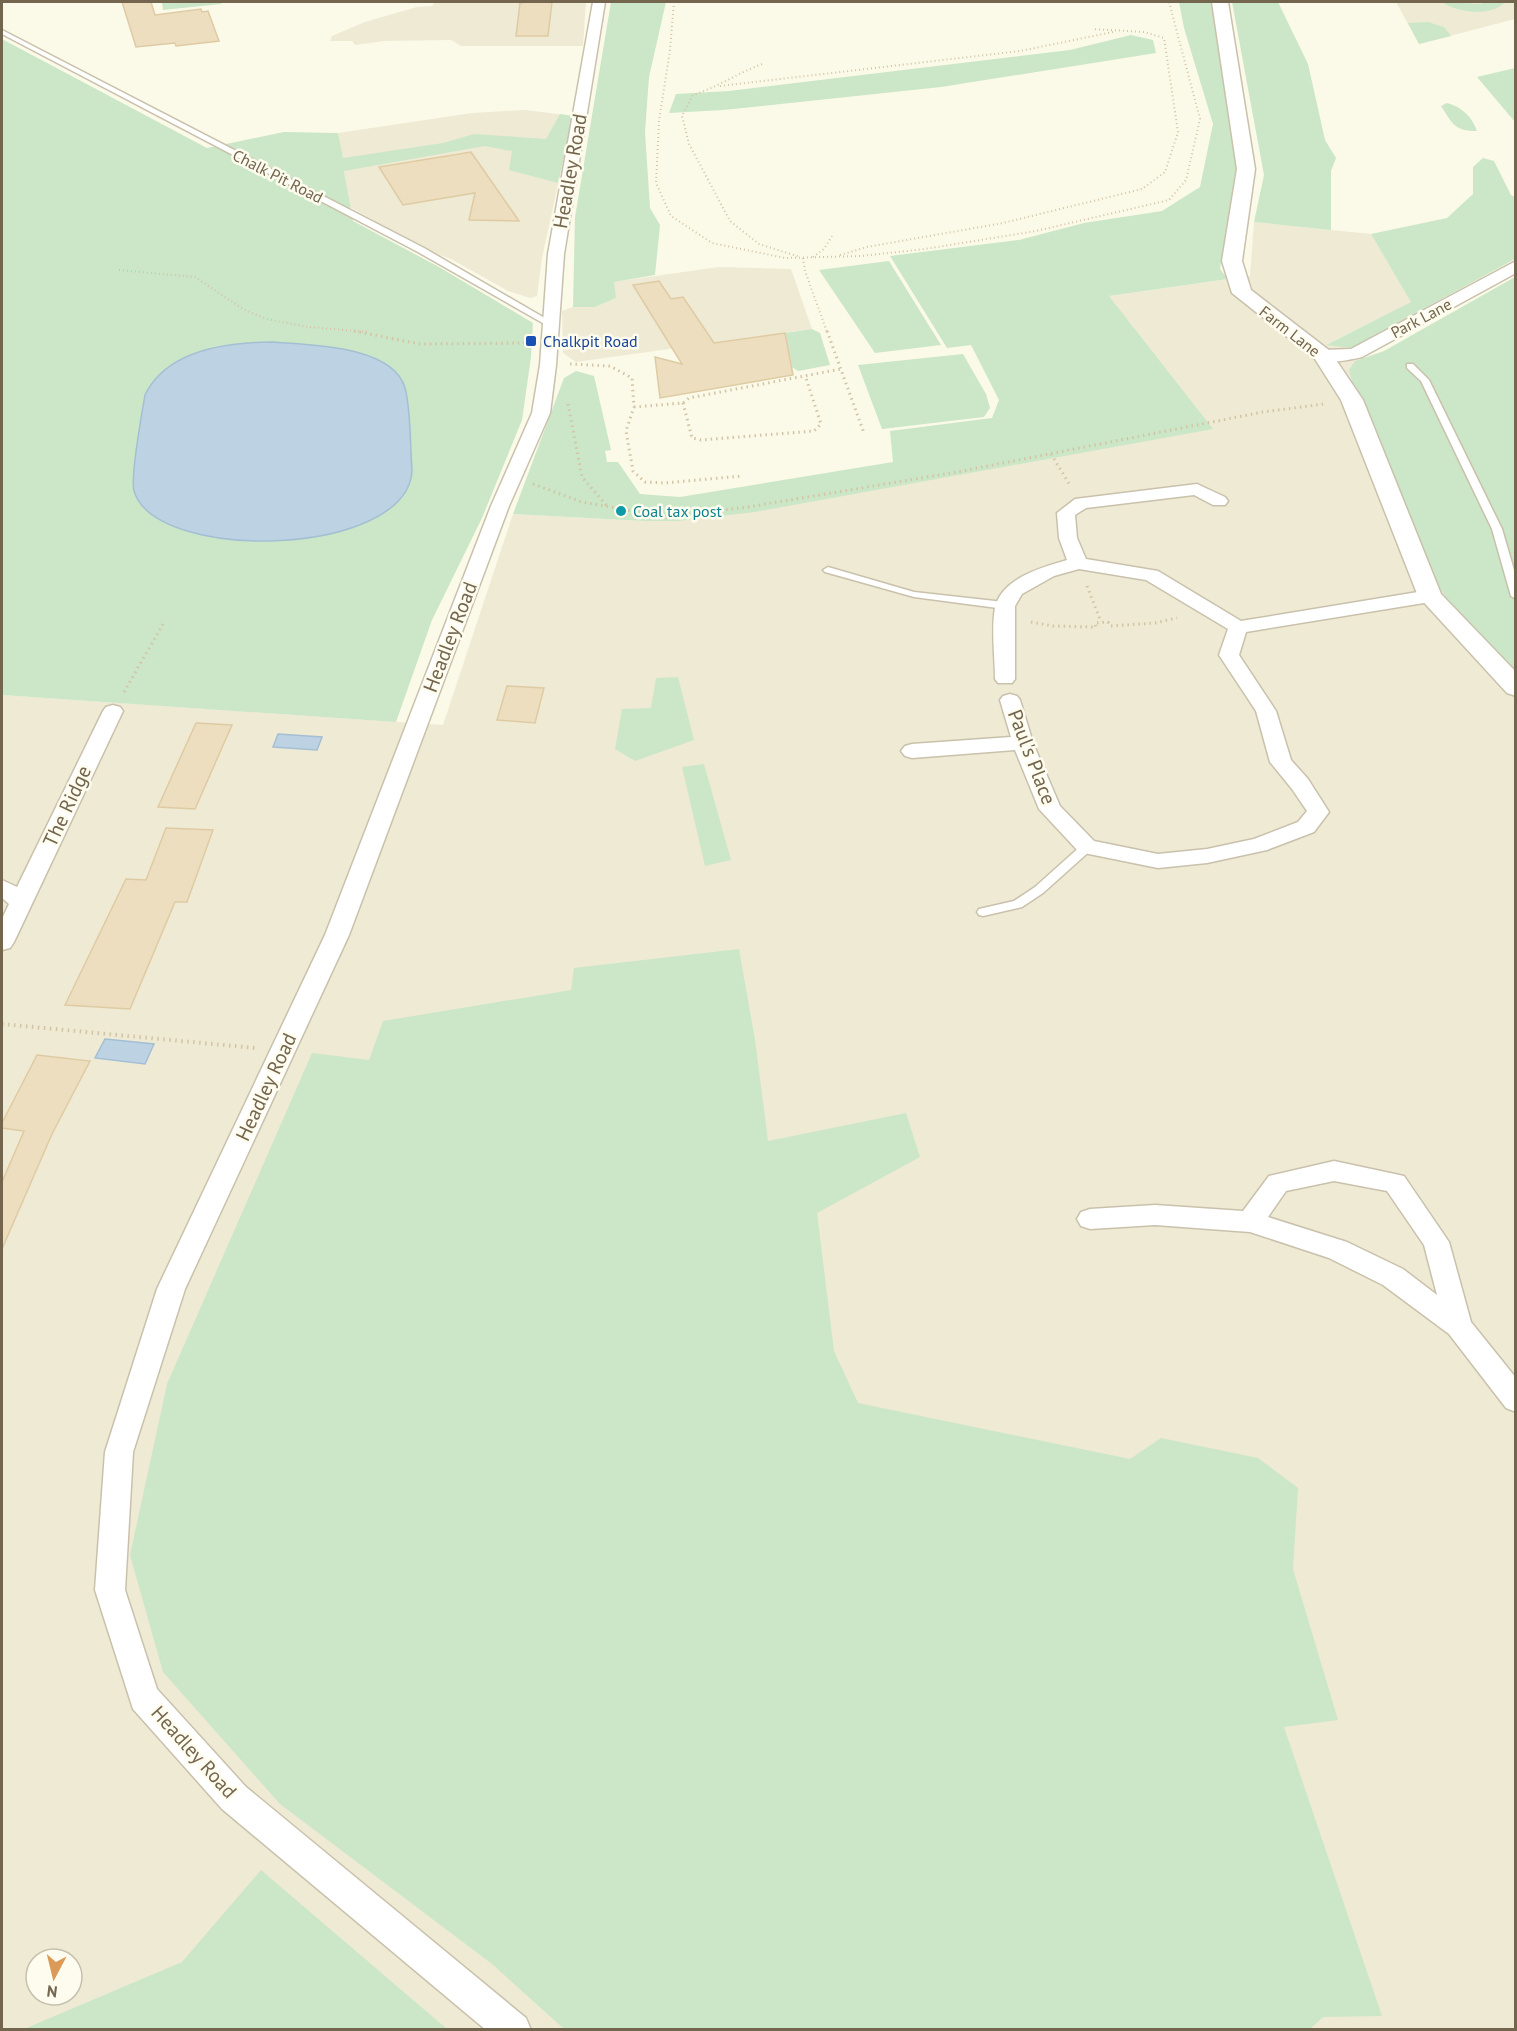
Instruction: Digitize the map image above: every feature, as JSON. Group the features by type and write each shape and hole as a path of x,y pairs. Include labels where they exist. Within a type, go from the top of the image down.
{"street":[{"name":"Headley Road","path":"514,2030 234,1798 144,1698 110,1590 119,1452 171,1289 337,935 500,506 541,413 556,254 599,2"},
{"name":"Farm Lane","path":"1220,2 1246,169 1232,261 1242,293 1323,355 1352,400 1430,596 1515,688"},
{"name":"Park Lane","path":"1323,355 1340,356 1356,353 1515,266"},
{"path":"1078,563 1068,538 1066,513 1082,503 1199,480 1219,501"},
{"path":"1005,679 1005,611 1015,590 1047,572 1078,563 1151,575 1238,627 1430,596"},
{"path":"1088,847 1158,861 1207,856 1259,845 1306,827 1318,813 1300,784 1281,762 1266,711 1229,655 1238,627"},
{"name":"Paul's Place","path":"1010,700 1023,743 1050,809 1088,847"},
{"name":"The Ridge","path":"2,942 113,711"},
{"path":"912,752 1023,743"},
{"path":"2,887 22,902"},
{"path":"1250,1222 1278,1183 1334,1171 1395,1183 1436,1242 1459,1326"},
{"path":"1090,1219 1155,1215 1250,1222 1338,1250 1393,1277 1459,1326 1515,1400"}],"lane":[{"name":"Chalk Pit Road","path":"2,32 421,250 549,344"},
{"path":"1410,366 1425,380 1492,519 1515,596"},
{"path":"828,570 891,589 929,597 975,600 1005,611"},
{"path":"983,912 1018,904 1039,890 1088,847"}],"path":[{"path":"674,2 670,50 659,121 656,183 671,216 712,243 785,258 834,257 924,249 1025,233 1169,200 1186,180 1200,119 1169,2"},
{"path":"834,257 867,247 1003,223 1142,189 1165,172 1178,132 1164,38 1144,32 1092,29"},
{"path":"803,258 759,244 730,221 689,144 682,116 693,95 720,86 1020,51 1116,31"},
{"path":"720,86 736,74 762,64"},
{"path":"812,258 824,249 832,236"},
{"path":"803,258 805,271 864,433"},
{"path":"119,270 195,278 243,309 266,319 309,327 366,332 420,344 549,344 584,364 610,366 632,378 634,407 626,431 633,471 645,482 665,483 742,476"},
{"path":"634,407 683,403 689,398 841,369"},
{"path":"683,403 692,438 701,440 814,431 821,424 805,375"},
{"path":"568,400 582,477 608,506"},
{"path":"514,477 582,502 666,517 748,507 1051,454 1263,412 1352,400"},
{"path":"1051,454 1082,503"},
{"path":"1078,563 1101,622"},
{"path":"1005,611 1053,626 1077,628 1096,627 1095,623 1101,622 1108,622 1110,626 1155,623 1181,616 1197,604"},
{"path":"113,711 163,624"},
{"path":"2,1024 283,1050"}],"shaded area":[{"path":"435,2 586,2 583,46 461,46 451,40 384,41 355,45 352,41 330,41 332,36 365,22 417,7 432,6"},
{"path":"1396,2 1515,2 1515,19 1419,44"},
{"path":"525,110 573,116 542,258 537,296 530,298 508,291 451,259 426,250 350,207 338,133 472,113"},
{"path":"1254,222 1371,234 1412,302 1327,344 1351,348 1365,358 1355,361 1515,673 1515,2029 2,2029 2,695 443,725 513,514 644,521 1212,429 1109,296 1250,276"},
{"path":"719,267 791,269 812,329 576,362 563,353 562,311 573,307 595,307 616,298 613,282"}],"green space":[{"path":"162,2 221,2 221,4 163,10"},
{"path":"611,2 666,2 649,77 645,132 650,208 660,225 655,275 614,282 616,298 595,307 573,307 575,217"},
{"path":"1179,2 1211,2 1236,168 1220,269 1228,279 1109,296 1213,429 755,512 678,521 513,514 564,378 576,371 594,376 611,450 605,451 607,462 618,462 640,494 680,497 893,462 890,431 992,418 999,400 971,345 947,348 890,256 1019,240 1084,223 1162,211 1200,187 1213,124 1184,28"},
{"path":"1232,2 1278,2 1308,64 1325,140 1336,158 1331,171 1331,230 1254,222 1264,175"},
{"path":"1442,2 1481,4 1505,2 1492,10 1474,12 1456,9"},
{"path":"1428,22 1444,27 1451,36 1419,44 1408,23"},
{"path":"1131,35 1153,40 1156,53 941,87 723,110 669,113 676,94 729,91 1070,50"},
{"path":"2,39 207,148 284,132 338,133 343,158 443,143 474,134 546,139 560,114 573,116 558,183 509,170 512,151 485,146 344,171 353,221 439,267 533,323 531,357 522,420 482,518 432,620 396,722 2,695"},
{"path":"1516,68 1515,122 1477,77"},
{"path":"1447,103 1466,113 1477,131 1463,130 1455,125 1441,106"},
{"path":"1483,158 1494,161 1511,195 1515,197 1515,259 1351,348 1326,345 1411,302 1371,234 1447,218 1473,194 1473,167"},
{"path":"889,261 941,345 875,353 819,270"},
{"path":"1515,277 1515,673 1460,617 1434,580 1354,389 1349,370 1355,361 1384,351"},
{"path":"812,329 820,333 830,365 798,371 792,367 785,333"},
{"path":"963,354 986,394 990,408 984,417 882,429 858,365"},
{"path":"678,677 694,740 635,761 615,749 622,709 651,708 656,678"},
{"path":"704,764 731,860 705,866 682,767"},
{"path":"739,949 755,1040 768,1141 906,1113 920,1157 817,1213 834,1351 858,1403 1130,1459 1161,1438 1258,1458 1298,1488 1293,1569 1338,1720 1284,1727 1382,2016 1323,2017 1309,2030 564,2029 492,1964 280,1804 163,1672 130,1555 167,1384 312,1053 369,1060 383,1021 571,990 574,968"},
{"path":"261,1870 447,2029 24,2029 76,2007 84,2007 84,2004 182,1962"}],"water":[{"path":"273,342 348,350 384,363 397,374 407,397 412,470 400,499 370,520 329,534 280,540 231,539 186,531 152,515 134,491 133,484 145,395 155,380 168,367 200,351 237,344"},
{"path":"278,734 322,737 317,750 273,747"},
{"path":"105,1039 154,1044 145,1064 95,1058"}],"building":[{"path":"122,2 151,2 155,15 201,9 202,12 208,11 219,41 176,46 175,43 136,47"},
{"path":"552,2 548,36 516,36 520,3"},
{"path":"471,152 519,221 469,220 475,193 403,205 379,167"},
{"path":"659,281 671,299 683,297 714,343 785,333 793,375 660,398 655,357 682,364 633,285"},
{"path":"507,686 544,688 535,723 497,720"},
{"path":"196,723 232,725 195,809 158,807"},
{"path":"166,828 213,830 187,902 175,902 130,1009 65,1005 126,879 146,880"},
{"path":"37,1055 90,1061 52,1134 2,1249 2,1182 24,1131 2,1128 2,1123"}],"place":[{"name":"Chalkpit Road","path":"531,341"},
{"name":"Coal tax post","path":"621,511"}]}
